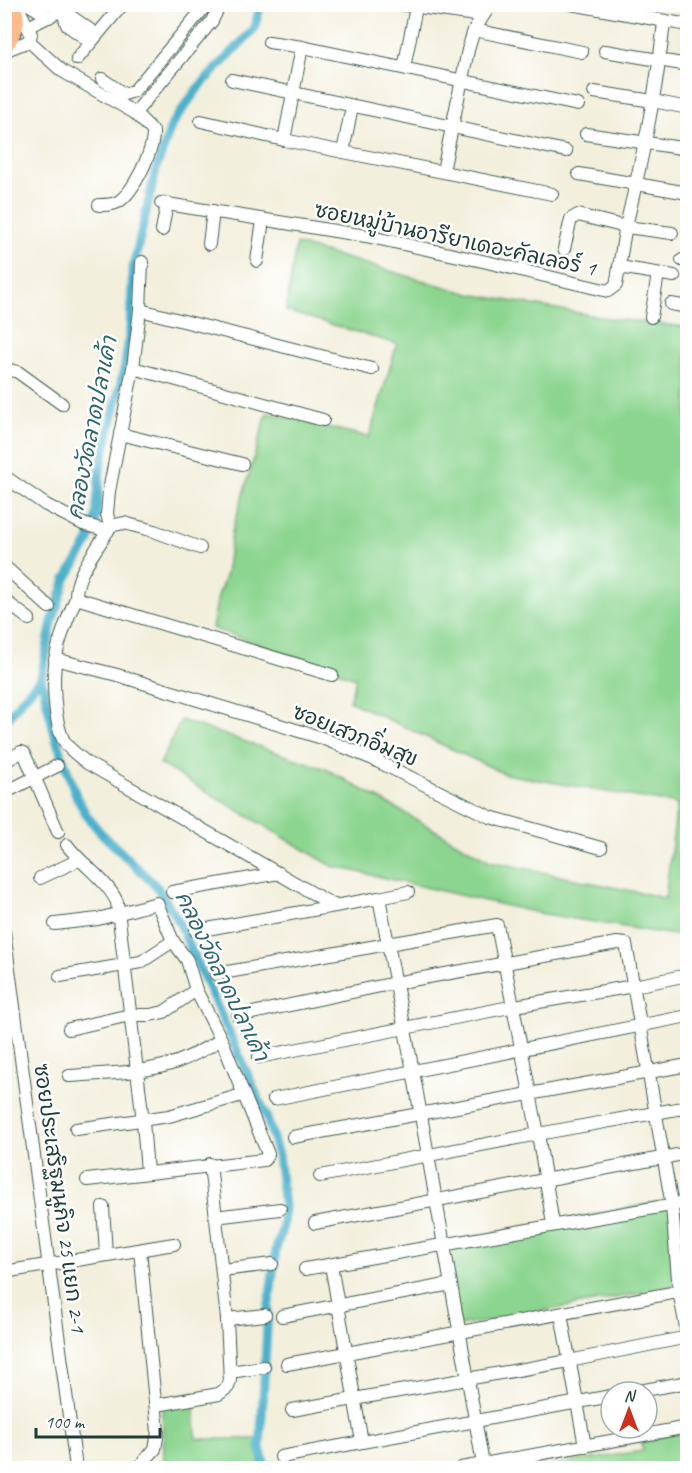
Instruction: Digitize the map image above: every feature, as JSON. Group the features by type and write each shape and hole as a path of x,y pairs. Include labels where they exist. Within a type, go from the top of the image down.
{"main road":[{"path":"4,49 17,23 17,5"}],"street":[{"path":"77,59 123,4"},
{"path":"102,79 124,94 134,90 207,4"},
{"path":"135,113 212,21 220,4"},
{"path":"399,4 482,16"},
{"path":"444,171 461,80 474,30 491,4"},
{"path":"571,4 687,25"},
{"path":"17,5 62,11 94,39"},
{"path":"4,49 28,41 31,34 17,5"},
{"path":"404,68 416,7"},
{"path":"28,27 62,11"},
{"name":"ซอยหมู่บ้านอารียาเดอะคัลเลอร์ 1","path":"162,230 164,203 366,236 605,291 615,287 653,101 664,22"},
{"path":"474,30 582,52"},
{"path":"28,41 62,71 135,113 153,130 142,171 120,200 110,205 99,205"},
{"path":"269,42 578,105"},
{"path":"284,141 302,47"},
{"path":"605,51 687,65"},
{"path":"232,80 566,151"},
{"path":"594,92 687,108"},
{"path":"343,152 352,106"},
{"path":"201,122 284,141 552,194"},
{"path":"586,134 687,149"},
{"path":"579,174 687,193"},
{"path":"209,244 213,211"},
{"path":"564,249 571,219 578,215 626,227 672,233"},
{"path":"257,261 263,220"},
{"path":"142,262 134,368 108,503 107,529 80,577 76,598 59,640 55,660 53,684 58,728 65,744 87,763 333,905"},
{"path":"619,267 674,276"},
{"path":"651,317 658,274"},
{"path":"671,304 687,307"},
{"path":"140,310 372,369"},
{"path":"134,368 323,420"},
{"path":"4,373 10,370 18,372 62,405"},
{"path":"120,434 242,464"},
{"path":"4,476 46,505 83,524 107,529 124,524 183,540 200,548"},
{"path":"4,567 49,607"},
{"path":"76,598 332,675"},
{"path":"4,600 28,619"},
{"name":"ซอยเสวกอิ่มสุข","path":"55,660 117,675 322,738 373,759 490,817 601,848"},
{"path":"4,762 23,752 58,832"},
{"path":"4,787 8,790 57,766"},
{"path":"67,845 79,860 111,890 117,902 147,1172"},
{"path":"40,878 79,860"},
{"path":"172,892 279,873"},
{"path":"196,931 408,892"},
{"path":"379,898 429,1156 483,1464"},
{"path":"55,924 98,919 157,903 173,941 187,960 196,990 221,1040 268,1154 264,1160 210,1164 87,1180"},
{"path":"216,974 388,943 499,926 553,1224"},
{"name":"ซอยประเสริฐมนูกิจ 25 แยก 2-1","path":"4,933 76,1468"},
{"path":"60,976 141,962 173,941"},
{"path":"238,1016 505,962 623,943 627,948 672,1206 687,1338 292,1410"},
{"path":"259,1057 403,1027 687,975"},
{"path":"69,1029 130,1016 164,1012 196,990"},
{"path":"274,1099 687,1016"},
{"path":"69,1076 137,1071 170,1065 221,1040"},
{"path":"293,1137 687,1065"},
{"path":"76,1129 185,1113 242,1095"},
{"path":"320,1176 687,1107"},
{"path":"315,1223 687,1153"},
{"path":"157,1405 219,1394 228,1387 230,1372 227,1319 210,1164"},
{"path":"305,1269 687,1202"},
{"path":"103,1207 106,1254"},
{"path":"215,1217 280,1209"},
{"path":"4,1272 174,1244"},
{"path":"138,1468 155,1449 158,1441 157,1405 140,1250"},
{"path":"222,1270 272,1264"},
{"path":"331,1265 362,1443"},
{"path":"282,1316 451,1284"},
{"path":"287,1364 683,1290"},
{"path":"561,1314 585,1446"},
{"path":"227,1319 265,1315"},
{"path":"230,1372 264,1367"},
{"path":"659,1387 687,1382"},
{"path":"281,1457 599,1398"},
{"path":"461,1468 687,1427"}],"green space":[{"path":"296,244 470,294 614,319 687,327 687,937 538,913 332,866 160,764 181,720 326,769 490,861 665,898 677,804 505,774 349,701 356,678 212,628 218,596 226,574 232,532 267,413 369,437 397,344 286,311"},
{"path":"687,1197 687,1285 454,1327 439,1243"},
{"path":"194,1393 196,1439 257,1439 260,1468 163,1468 161,1398"},
{"path":"687,1431 687,1468 532,1468 643,1451 641,1440 659,1440 659,1436"}],"waterway":[{"name":"คลองวัดลาดปลาเค้า","path":"261,4 254,29 198,88 172,124 156,169 133,268 130,331 125,366 100,469 96,518 88,543 66,579 52,622 41,678 56,739 77,798 87,816 100,832 157,887 179,922 266,1115 278,1155 284,1206 283,1226 276,1249 268,1311 260,1448 266,1468"},
{"path":"4,724 41,678"}]}
